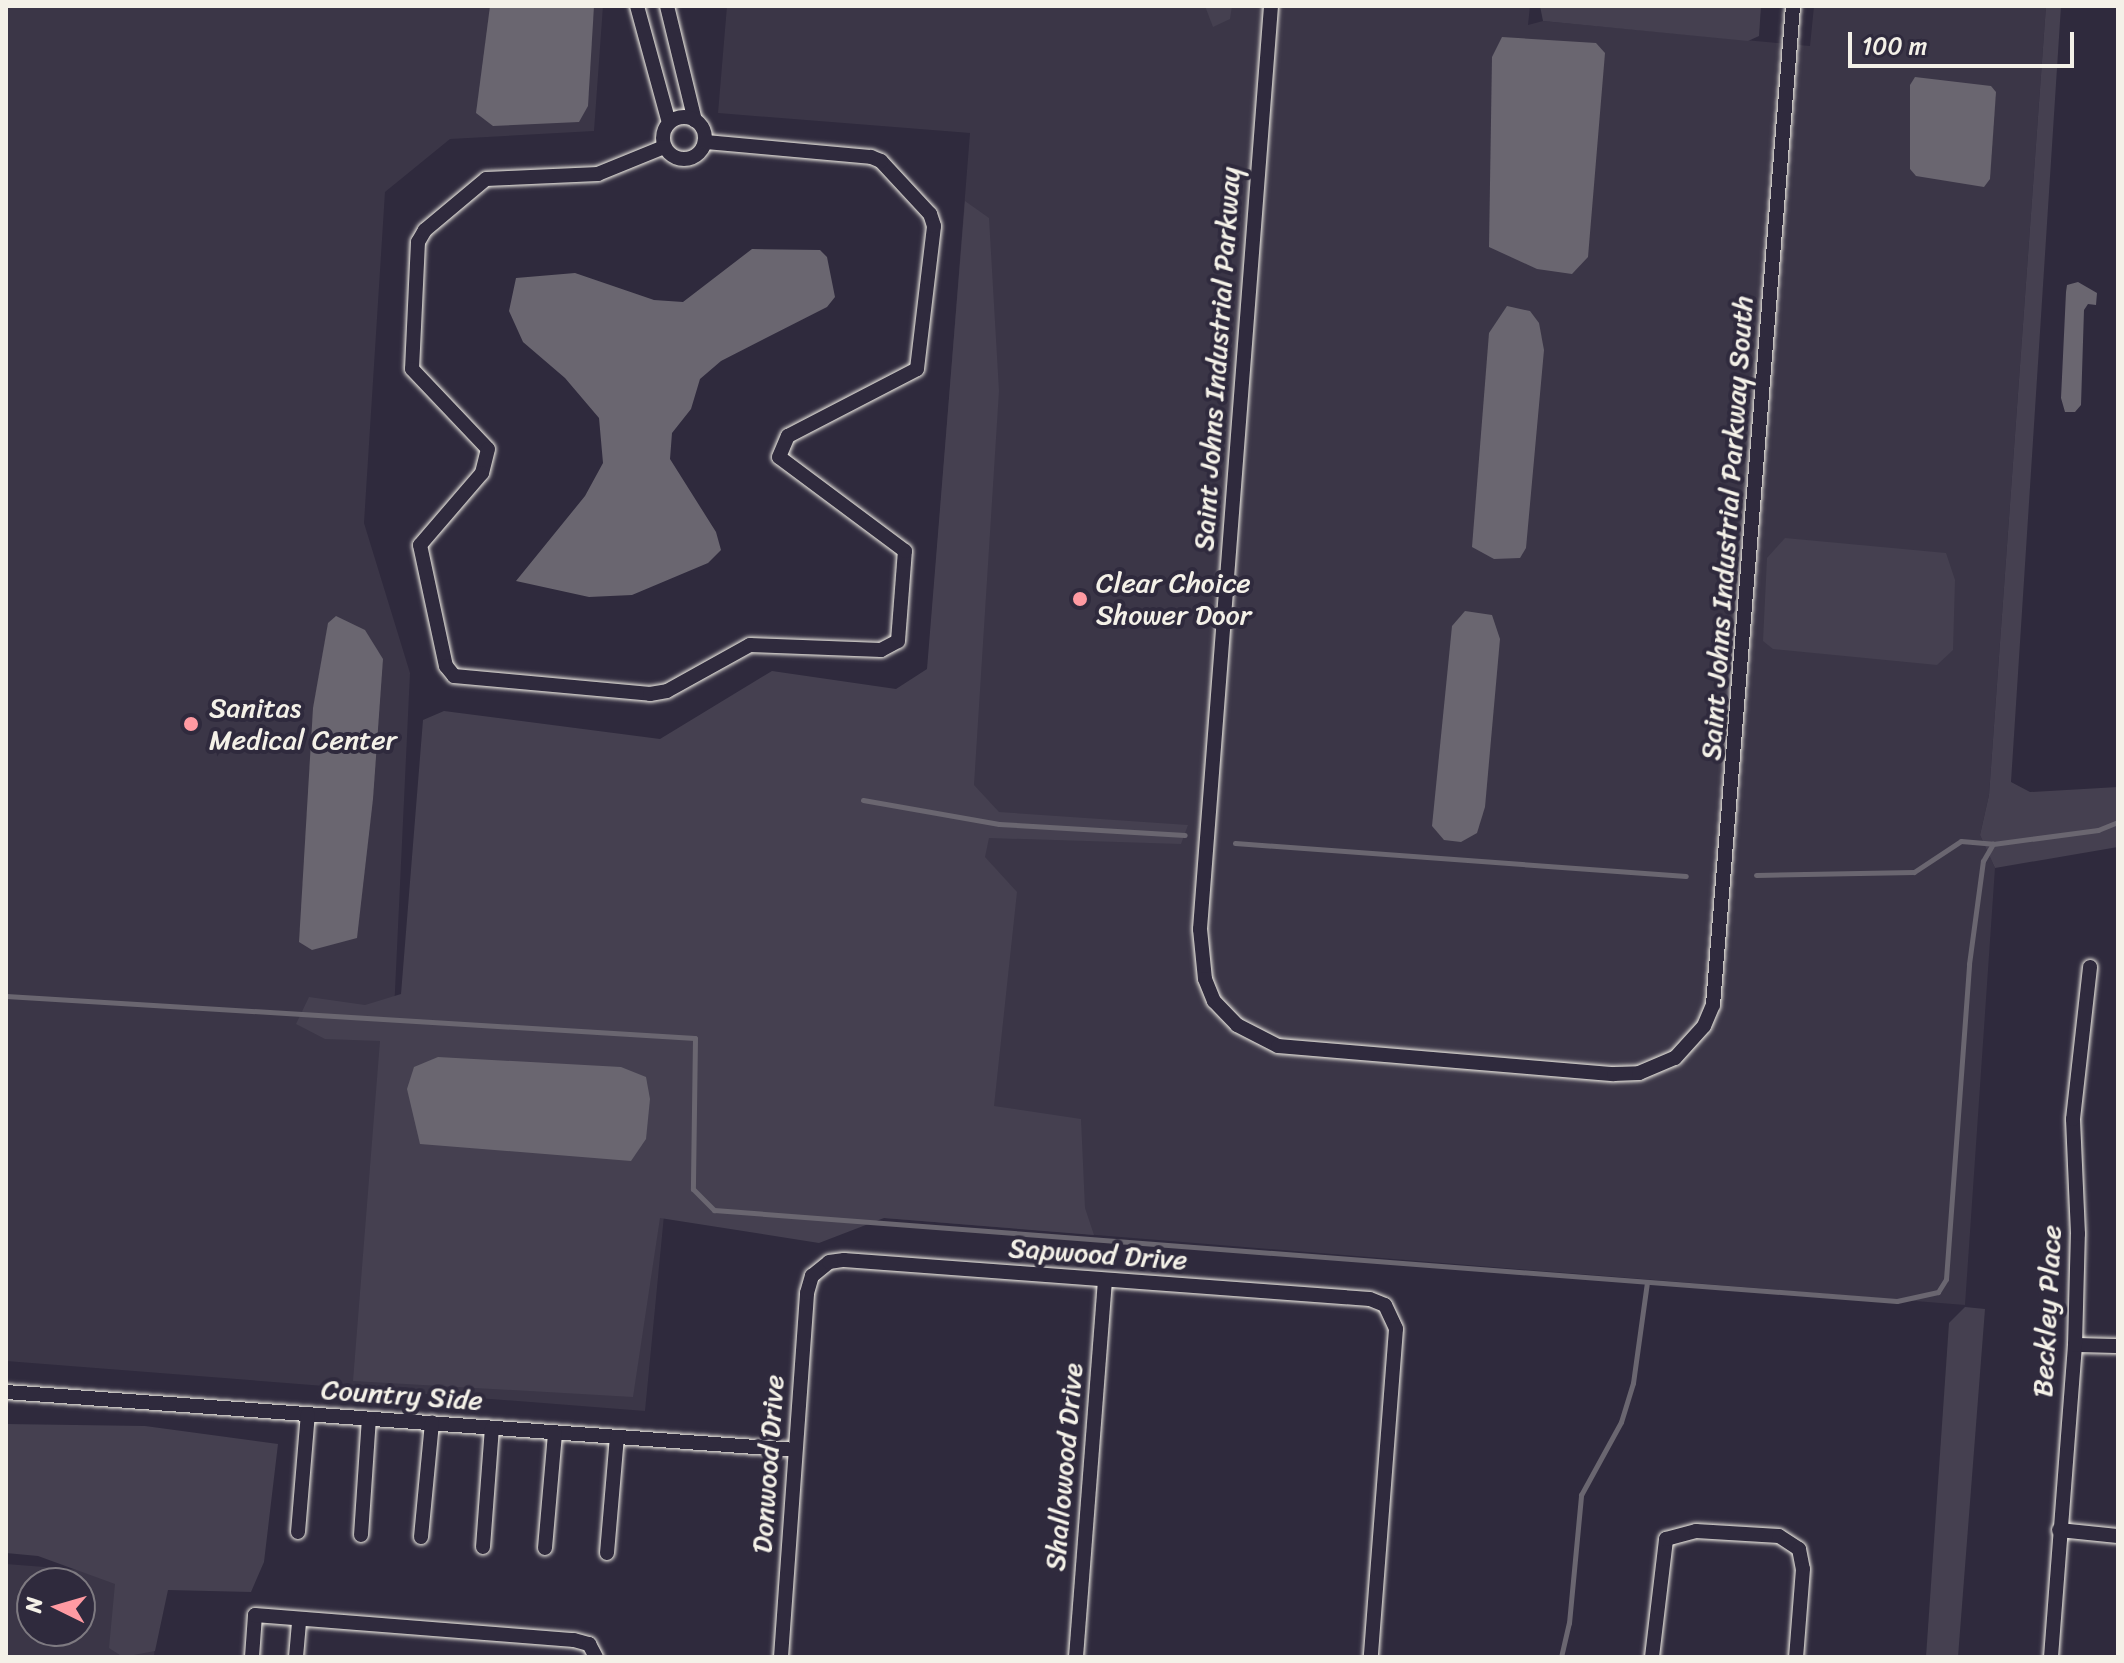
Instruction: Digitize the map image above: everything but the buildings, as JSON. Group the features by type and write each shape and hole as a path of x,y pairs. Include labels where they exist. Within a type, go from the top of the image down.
{"street":[{"path":"637,6 669,123 664,147"},
{"path":"667,6 695,121 705,142"},
{"name":"Saint Johns Industrial Parkway","path":"1271,6 1200,929 1202,968 1214,1001 1259,1040 1330,1052 1614,1074 1656,1068 1689,1046"},
{"name":"Saint Johns Industrial Parkway South","path":"1689,1046 1709,1015 1718,978 1793,6"},
{"path":"669,123 682,117 695,121"},
{"path":"664,147 598,174 486,179 425,230 418,242 412,369 488,449 482,473 420,545 446,666 454,676 650,694 667,691 750,645 881,650 898,641 905,551 779,457 788,436 917,369 934,226 930,214 881,161 871,157 705,142"},
{"path":"664,147 673,157 686,160 699,154 705,142"},
{"name":"Beckley Place","path":"2051,1657 2075,1345 2078,1234 2073,1119 2090,967"},
{"name":"Sapwood Drive","path":"812,1276 829,1262 844,1260 1105,1282 1370,1299 1385,1305 1396,1329 1371,1657"},
{"name":"Donwood Drive","path":"781,1657 795,1450 812,1276"},
{"name":"Shallowood Drive","path":"1076,1657 1105,1282"},
{"path":"2075,1345 2118,1346"},
{"name":"Country Side","path":"6,1392 795,1450"},
{"path":"298,1532 308,1414"},
{"path":"361,1535 369,1419"},
{"path":"421,1537 432,1423"},
{"path":"483,1547 492,1428"},
{"path":"545,1548 555,1433"},
{"path":"607,1553 617,1437"},
{"path":"2059,1530 2118,1536"},
{"path":"1652,1657 1666,1539 1696,1531 1789,1539 1799,1549 1803,1569 1796,1657"},
{"path":"252,1657 255,1615 574,1640 589,1644 596,1657"},
{"path":"296,1657 299,1619"}],"shaded area":[{"path":"6,6 603,6 594,131 450,139 385,192 364,523 410,673 394,1012 666,1195 645,1411 6,1361"},
{"path":"490,6 594,6 588,106 579,122 493,126 476,113"},
{"path":"727,6 1530,6 1528,25 1543,21 1810,46 1814,6 2046,6 1989,795 1980,835 1995,868 1965,1305 884,1218 970,133 718,113"},
{"path":"1205,6 1232,6 1230,19 1213,27"},
{"path":"1540,6 1761,6 1759,36 1748,41 1543,21"},
{"path":"2046,6 2061,6 2011,782 2030,792 2118,787 2118,847 1995,868 1980,835 1989,795"},
{"path":"1502,37 1596,43 1605,53 1588,257 1572,274 1537,269 1489,247 1492,57"},
{"path":"1915,77 1991,86 1996,92 1990,179 1984,187 1916,176 1910,169 1910,85"},
{"path":"965,201 989,218 999,391 974,785 999,812 1188,825 1181,844 989,838 985,857 1017,892 994,1106 1081,1119 1085,1208 1094,1235 884,1218 819,1243 660,1218 633,1397 353,1381 380,1041 325,1039 296,1024 309,997 365,1005 401,994 423,720 444,711 660,739 772,671 896,689 927,669"},
{"path":"752,249 820,250 827,257 835,297 827,307 721,361 700,379 691,409 672,433 670,459 716,532 721,550 708,563 632,595 589,597 516,581 585,496 603,463 599,418 565,378 523,342 509,311 516,278 575,273 654,300 683,302"},
{"path":"2078,282 2097,293 2096,305 2088,304 2084,310 2081,405 2075,412 2065,412 2061,398 2066,292 2067,285"},
{"path":"1507,306 1530,311 1539,323 1544,350 1526,548 1520,558 1494,559 1472,547 1489,333"},
{"path":"1785,538 1946,553 1955,580 1953,650 1937,665 1773,649 1763,641 1767,558"},
{"path":"1465,611 1492,615 1500,639 1485,807 1477,833 1461,842 1444,840 1432,826 1452,626"},
{"path":"336,616 365,630 383,659 373,799 357,938 312,950 299,942 313,708 328,623"},
{"path":"438,1057 621,1067 646,1077 650,1099 646,1139 631,1161 420,1144 407,1089 414,1067"},
{"path":"1965,1307 1985,1309 1958,1657 1926,1657 1949,1323"},
{"path":"6,1424 145,1426 278,1444 264,1562 251,1592 168,1590 155,1651 123,1657 109,1648 115,1584 96,1577 96,1567 68,1567 38,1556 6,1553"},
{"path":"6,1564 44,1567 16,1567 16,1647 96,1647 96,1571 160,1576 154,1657 6,1657"}],"waterway":[{"path":"863,800 999,824 1185,835"},
{"path":"6,996 695,1038 693,1189 714,1210 1897,1301 1938,1292 1946,1279 1969,964 1983,861 1993,844 2098,830 2118,822"},
{"path":"1756,875 1914,872 1961,841 1993,844"},
{"path":"1235,843 1686,876"},
{"path":"1561,1657 1569,1623 1581,1495 1621,1422 1633,1383 1647,1282"}],"place":[{"name":"Clear Choice Shower Door","path":"1080,599"},
{"name":"Sanitas Medical Center","path":"191,724"}]}
